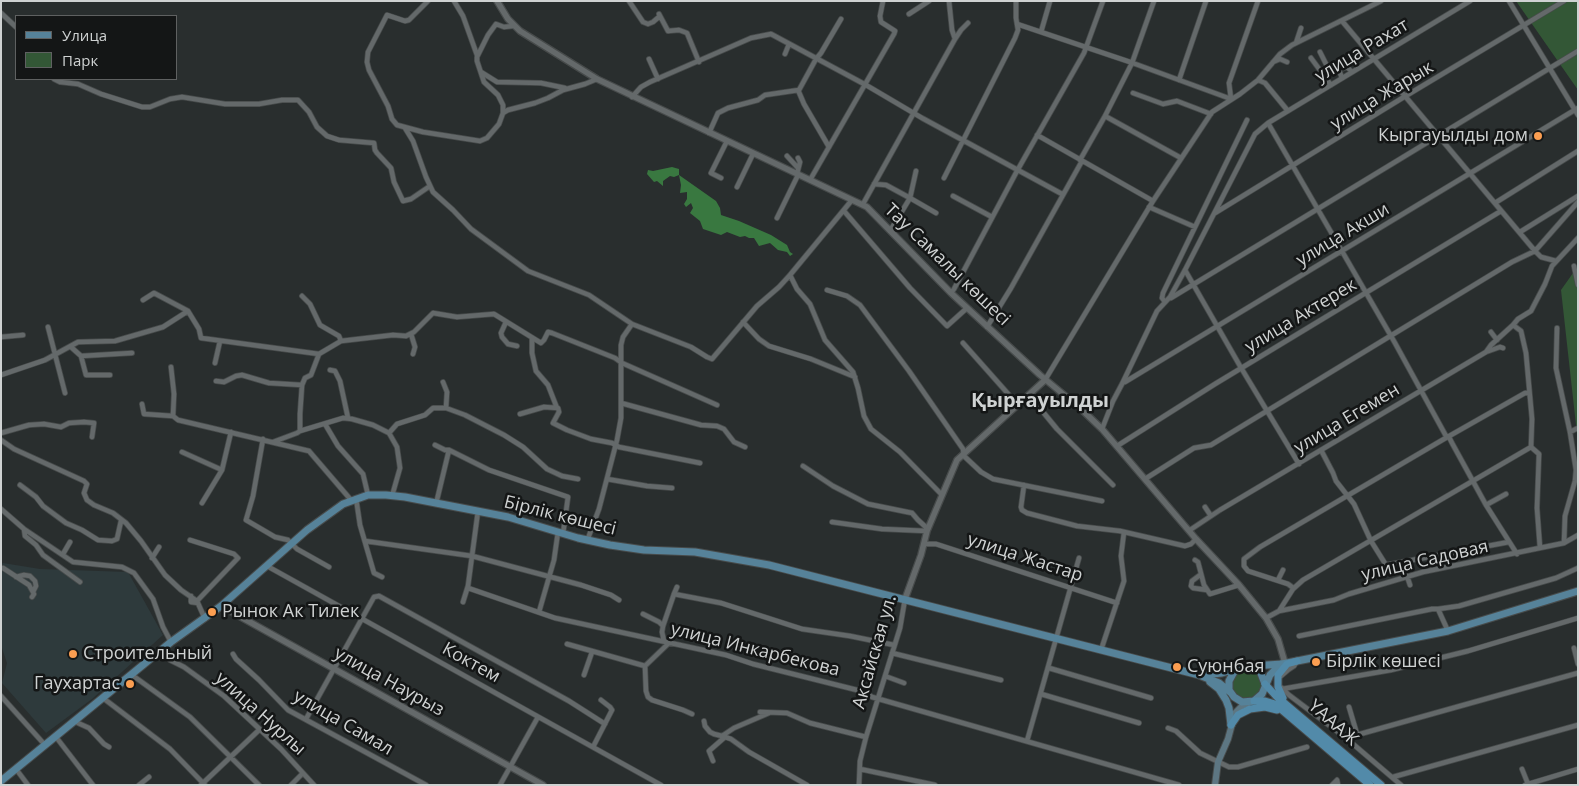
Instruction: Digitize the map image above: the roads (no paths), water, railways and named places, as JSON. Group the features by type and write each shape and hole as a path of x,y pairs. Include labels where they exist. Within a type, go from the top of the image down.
{"highway":[{"path":"1288,705 1279,692 1278,678 1284,667 1297,661"},
{"name":"ҮАААЖ","path":"1265,684 1276,696 1381,785"},
{"name":"ҮАААЖ","path":"1252,701 1265,701 1275,704 1370,785"},
{"path":"1231,725 1240,713 1254,707 1271,708 1291,718"}],"main road":[{"name":"Бірлік көшесі","path":"1,781 171,642 221,606 292,542 325,516 354,499 368,495 392,496 478,511 520,520 587,541 644,550 694,552 738,559 905,599 1158,666 1199,675"},
{"path":"1199,675 1222,673 1238,667 1297,661 1448,631 1578,591"},
{"path":"1231,725 1237,711 1262,694 1270,675 1281,663"},
{"path":"1253,666 1263,675 1265,684"},
{"path":"1215,785 1218,762 1228,739 1231,725 1232,701 1228,686 1230,677 1238,667"},
{"path":"1199,675 1219,683 1238,700 1252,701"},
{"path":"1199,675 1216,686 1224,696 1229,708 1231,725"}],"street":[{"path":"428,1 409,20 405,21 387,16 367,57 369,70 388,106 392,119 397,125 405,128 480,141 487,138 499,124 503,113 501,100 487,86 480,72 476,61 477,56 496,24 506,27 514,26"},
{"path":"454,1 463,16 477,56"},
{"name":"Тау Самалы көшесі","path":"497,1 514,26 531,39 597,79 862,204 951,293 1045,380 1080,408 1102,429 1266,618 1278,639 1281,663"},
{"path":"629,1 643,22 648,24 660,15 668,31 679,30 687,33 699,62"},
{"path":"810,180 866,85 895,30 888,28 881,22 880,16 884,1"},
{"path":"909,14 929,1"},
{"path":"949,1 952,30 955,39"},
{"path":"944,178 1015,38 1018,30 1016,1"},
{"path":"1041,32 1050,1"},
{"path":"951,293 1086,48 1103,1"},
{"path":"987,326 1011,288 1106,116 1132,63 1154,1"},
{"path":"1179,80 1206,1"},
{"path":"1231,98 1229,83 1258,1"},
{"path":"1045,380 1149,207 1211,114 1258,80 1280,54 1296,43 1381,1"},
{"name":"улица Рахат","path":"1102,429 1113,401 1157,311 1185,270 1255,134 1268,123 1470,1"},
{"path":"1509,1 1578,115"},
{"name":"улица Жарык","path":"1214,214 1564,1"},
{"path":"1,13 15,26"},
{"path":"798,90 841,19"},
{"path":"1342,21 1535,251 1542,257 1556,261"},
{"path":"862,204 955,39 968,23"},
{"path":"1017,24 1231,98"},
{"path":"506,27 507,33"},
{"path":"1296,43 1301,28"},
{"path":"632,97 641,87 658,79 751,38 771,34 866,85 1017,171 1062,194"},
{"path":"785,54 789,44"},
{"path":"1247,120 1162,293 1162,298 1166,300 1578,50"},
{"path":"1320,52 1328,68 1339,70 1347,67 1352,72"},
{"path":"1311,58 1331,85"},
{"path":"649,59 658,79"},
{"path":"1272,63 1280,59 1288,62"},
{"path":"1339,70 1342,78"},
{"path":"480,72 497,82 548,84 568,88"},
{"path":"503,113 597,79"},
{"path":"56,80 78,84 101,94 142,107 150,107 170,99 182,97 225,104 259,104 282,100 298,100 306,107 317,127 327,136 339,140 374,143 374,150 392,168 394,182 403,201 411,199 430,186"},
{"path":"1258,80 1264,83 1288,111"},
{"path":"709,132 718,114 728,108 758,100 765,95 798,90"},
{"path":"798,90 829,147"},
{"path":"1133,93 1163,104 1177,101 1211,114"},
{"name":"улица Акши","path":"1122,384 1576,109"},
{"path":"1106,116 1181,158"},
{"path":"1268,123 1446,436 1449,437 1486,505 1517,554"},
{"path":"405,128 413,141 433,192 453,210 466,226 521,267 543,278 589,295 632,324 691,347 712,359 742,322 790,275 806,253 852,200"},
{"path":"1037,135 1153,201"},
{"path":"721,178 711,173 727,141"},
{"path":"1495,203 1578,151"},
{"path":"737,187 753,154"},
{"path":"788,156 797,172"},
{"path":"777,218 797,172 800,162 798,158"},
{"path":"890,231 910,198 916,171"},
{"path":"874,184 886,185 936,213"},
{"path":"953,196 992,217"},
{"path":"1520,232 1578,196"},
{"path":"1145,479 1194,448 1212,445 1512,262 1535,251 1578,202"},
{"path":"1149,207 1195,227"},
{"path":"844,211 904,281 947,326 967,308"},
{"name":"улица Актерек","path":"1117,446 1241,368 1501,211"},
{"name":"улица Егемен","path":"1190,530 1486,352 1490,345 1514,325 1523,314 1531,311 1556,261 1578,238"},
{"path":"1574,266 1578,285"},
{"path":"1185,270 1299,464"},
{"path":"790,275 797,289 810,304 825,340 835,354 849,366 855,377 864,416 871,429 900,452 942,495"},
{"path":"827,290 847,296 860,305 909,371 963,449 963,453 981,472 993,479 1102,500"},
{"path":"143,300 154,293 188,311 201,333 201,338 318,354 341,341 393,335 406,336 426,322 433,313 457,316 494,314 541,343 548,332 552,333 615,358 622,364 717,405"},
{"path":"302,296 310,304 320,325 339,336 341,341"},
{"path":"1,375 56,355 78,342 115,341 162,327 188,311"},
{"path":"506,322 501,333 502,337 508,344 517,346"},
{"path":"742,322 759,340 777,350 811,359 855,377"},
{"path":"587,541 599,509 621,418 622,340 632,324"},
{"path":"1514,325 1522,331 1524,341 1532,419 1530,447"},
{"path":"48,327 66,393"},
{"path":"1557,328 1556,368 1576,470 1576,481 1565,516 1564,543"},
{"path":"1492,332 1497,340"},
{"path":"411,334 415,346 413,354"},
{"path":"1,337 23,335"},
{"path":"532,338 532,353 536,371 548,385 559,410 553,422 592,439 700,463"},
{"path":"215,364 220,341"},
{"path":"963,343 1018,405"},
{"path":"71,347 80,356 86,375 110,374"},
{"path":"1486,352 1500,347 1503,348"},
{"path":"80,356 132,353"},
{"path":"300,431 302,385 311,374 318,354"},
{"path":"171,367 174,394 173,416"},
{"path":"330,370 335,371 338,378 348,418"},
{"path":"216,381 224,382 242,375 269,383 302,385"},
{"name":"Аксайская ул.","path":"859,785 866,736 900,628 905,599 925,544 927,530 957,460 1045,380"},
{"path":"443,382 447,392 446,408"},
{"path":"1293,589 1278,580 1248,571 1244,566 1244,559 1260,547 1525,393 1529,393"},
{"path":"1029,395 1057,429 1113,485"},
{"path":"621,403 701,425 717,426 724,430 734,442 745,447"},
{"path":"142,404 144,414 173,416 178,420 309,451 354,499 374,573 382,577"},
{"path":"520,414 544,407 557,408"},
{"path":"389,433 396,424 425,415 433,408 446,408 465,415 504,435 523,447 547,469 562,476 578,478"},
{"path":"273,442 300,431 348,418 366,422 389,433 397,447 400,468 392,496"},
{"path":"1,433 29,425 44,424 61,427 69,423 84,422 94,423 92,437"},
{"path":"325,424 338,446 362,474 368,495"},
{"path":"1570,432 1578,428"},
{"path":"202,502 222,470 231,432"},
{"path":"263,439 253,496 246,520 275,537 292,542 297,549 329,567"},
{"path":"1,440 14,449 84,481 87,484 84,493 87,500 113,513 133,531 171,581 190,596 191,602 198,602 238,558 234,554 190,540"},
{"path":"436,445 489,470 568,497 561,533 539,612"},
{"path":"1279,612 1293,589 1303,580 1474,482 1530,447"},
{"path":"1530,447 1539,454 1537,503 1540,548"},
{"path":"436,504 449,450"},
{"path":"1321,450 1334,473 1336,481 1359,514 1371,541 1386,564 1389,565 1509,542"},
{"path":"182,452 222,470"},
{"path":"803,466 833,486 868,504 912,512 927,530"},
{"path":"607,478 647,486 672,488"},
{"path":"20,485 36,497 43,506 66,523 98,540 112,541 117,539 121,521"},
{"path":"1024,485 1022,510 1077,526 1124,532 1184,546 1191,544 1196,539"},
{"path":"1572,491 1578,488"},
{"path":"1486,505 1506,494"},
{"path":"1206,507 1211,516"},
{"path":"1,509 24,530 73,562 122,567 134,573 152,599 163,628 171,642"},
{"path":"463,602 468,588 478,511"},
{"path":"832,522 882,530 927,530"},
{"path":"24,530 25,536 36,545 43,555 80,582"},
{"path":"1101,650 1124,580 1121,556 1124,532"},
{"name":"улица Садовая","path":"1266,618 1297,606 1334,600 1407,576 1564,543 1578,535"},
{"path":"365,541 472,556 549,576 611,595 619,600"},
{"path":"62,554 70,542"},
{"name":"улица Жастар","path":"925,544 936,544 1117,603"},
{"path":"152,558 159,547"},
{"path":"1027,741 1079,558"},
{"path":"1195,560 1199,565 1200,575 1210,594 1239,585"},
{"name":"Коктем","path":"267,566 661,785"},
{"path":"3,568 16,577 29,585 32,595 36,586 35,581 30,576 16,577"},
{"path":"1299,636 1459,606 1556,578 1578,568"},
{"path":"1278,580 1283,570"},
{"path":"1200,575 1192,581 1191,586 1207,590"},
{"path":"1407,576 1410,586"},
{"path":"664,641 663,626 677,587"},
{"name":"улица Инкарбекова","path":"468,588 572,622 670,642 865,692 878,698 1179,785"},
{"path":"674,594 721,603 802,629 894,645"},
{"path":"306,719 363,620 374,597 379,596 569,701 605,724"},
{"path":"198,602 205,619"},
{"name":"улица Наурыз","path":"221,606 543,785"},
{"path":"1438,609 1448,631"},
{"path":"643,614 663,626"},
{"path":"1282,689 1358,677 1398,668 1468,651 1578,618"},
{"path":"670,642 646,666 646,691 648,697 652,700 692,714"},
{"path":"567,644 646,666"},
{"path":"1574,648 1578,664"},
{"name":"улица Нурлы","path":"159,652 184,667 224,696 281,749 314,785"},
{"path":"584,675 592,652"},
{"name":"улица Самал","path":"233,654 284,707 426,785"},
{"path":"892,654 1001,680"},
{"path":"1297,661 1280,678 1282,689 1346,738 1401,785"},
{"path":"1049,668 1151,698"},
{"path":"1346,738 1578,673"},
{"path":"132,675 190,717 259,785"},
{"path":"885,676 904,683"},
{"path":"1041,694 1139,723"},
{"path":"1,696 45,745"},
{"path":"104,698 170,749 203,784 259,730"},
{"path":"593,747 612,708 600,700"},
{"path":"1349,707 1357,734"},
{"path":"760,712 787,713 810,723 866,736"},
{"path":"713,761 708,751 727,732 771,712"},
{"path":"500,785 538,717"},
{"path":"76,720 78,724 89,728 109,747"},
{"path":"704,721 705,726 710,732 734,741 748,752 807,785"},
{"path":"1393,777 1578,725"},
{"path":"1168,728 1176,731 1194,749 1229,767 1238,767 1307,747"},
{"path":"56,737 93,785"},
{"path":"16,769 28,785"},
{"path":"860,769 935,785"},
{"path":"1522,769 1526,784 1578,769"},
{"path":"291,785 303,773"},
{"path":"138,785 149,777"},
{"path":"1332,785 1337,780 1338,785"}],"place":[{"name":"Кыргауылды дом","path":"1538,136"},
{"name":"Рынок Ак Тилек","path":"212,612"},
{"name":"Строительный","path":"73,654"},
{"name":"Бірлік көшесі","path":"1316,662"},
{"name":"Суюнбая","path":"1177,667"},
{"name":"Гаухартас","path":"130,684"}],"district":[{"name":"Қырғауылды","path":"1040,401"}]}
